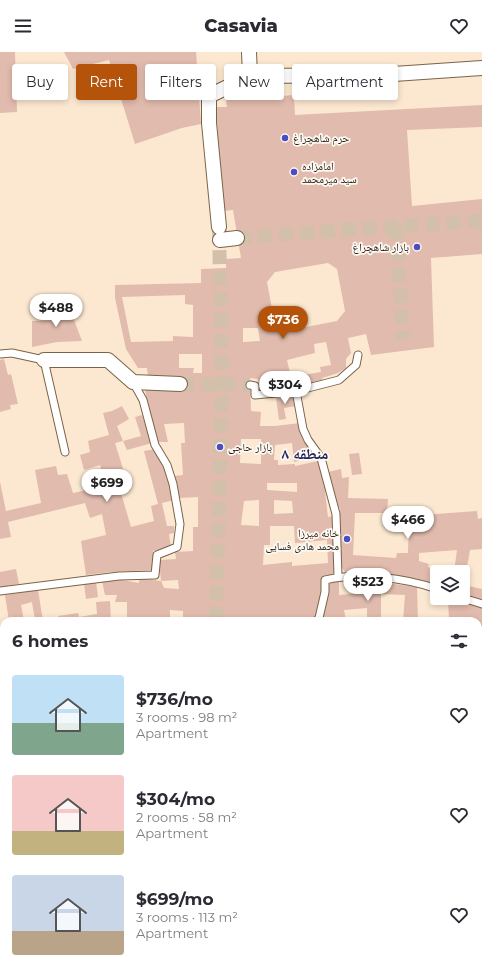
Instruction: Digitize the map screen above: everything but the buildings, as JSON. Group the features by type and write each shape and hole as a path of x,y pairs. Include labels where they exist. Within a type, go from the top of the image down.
{"street":[{"path":"249,52 250,64"},
{"path":"284,76 379,75 482,68"},
{"path":"224,89 209,96 219,233 237,238"},
{"path":"44,360 108,360 133,382 180,384"}],"lane":[{"path":"0,354 12,353 44,360 65,452"},
{"path":"250,385 255,386 255,395 296,391 339,380 356,365 358,355"},
{"path":"0,591 119,576 155,575 157,555 177,547 180,524 173,484 167,465 155,445 143,400 133,382"},
{"path":"296,391 303,429 308,440 321,458 336,514 338,577"},
{"path":"319,617 325,592 325,580 338,577 359,576 419,583 430,587"},
{"path":"470,600 482,604"}],"tunnel":[{"path":"237,238 482,221"},
{"path":"396,226 403,339"},
{"path":"216,617 222,385 219,228"},
{"path":"180,384 250,385"}],"place":[{"name":"حرم شاهچراغ","path":"285,138"},
{"name":"امامزاده سید میرمحمد","path":"294,172"},
{"name":"بازار شاهچراغ","path":"417,247"},
{"name":"بازار حاجی","path":"220,447"},
{"name":"خانه میرزا محمد هادی فسایی","path":"347,539"}],"district":[{"name":"منطقه ۸","path":"305,454"}]}
